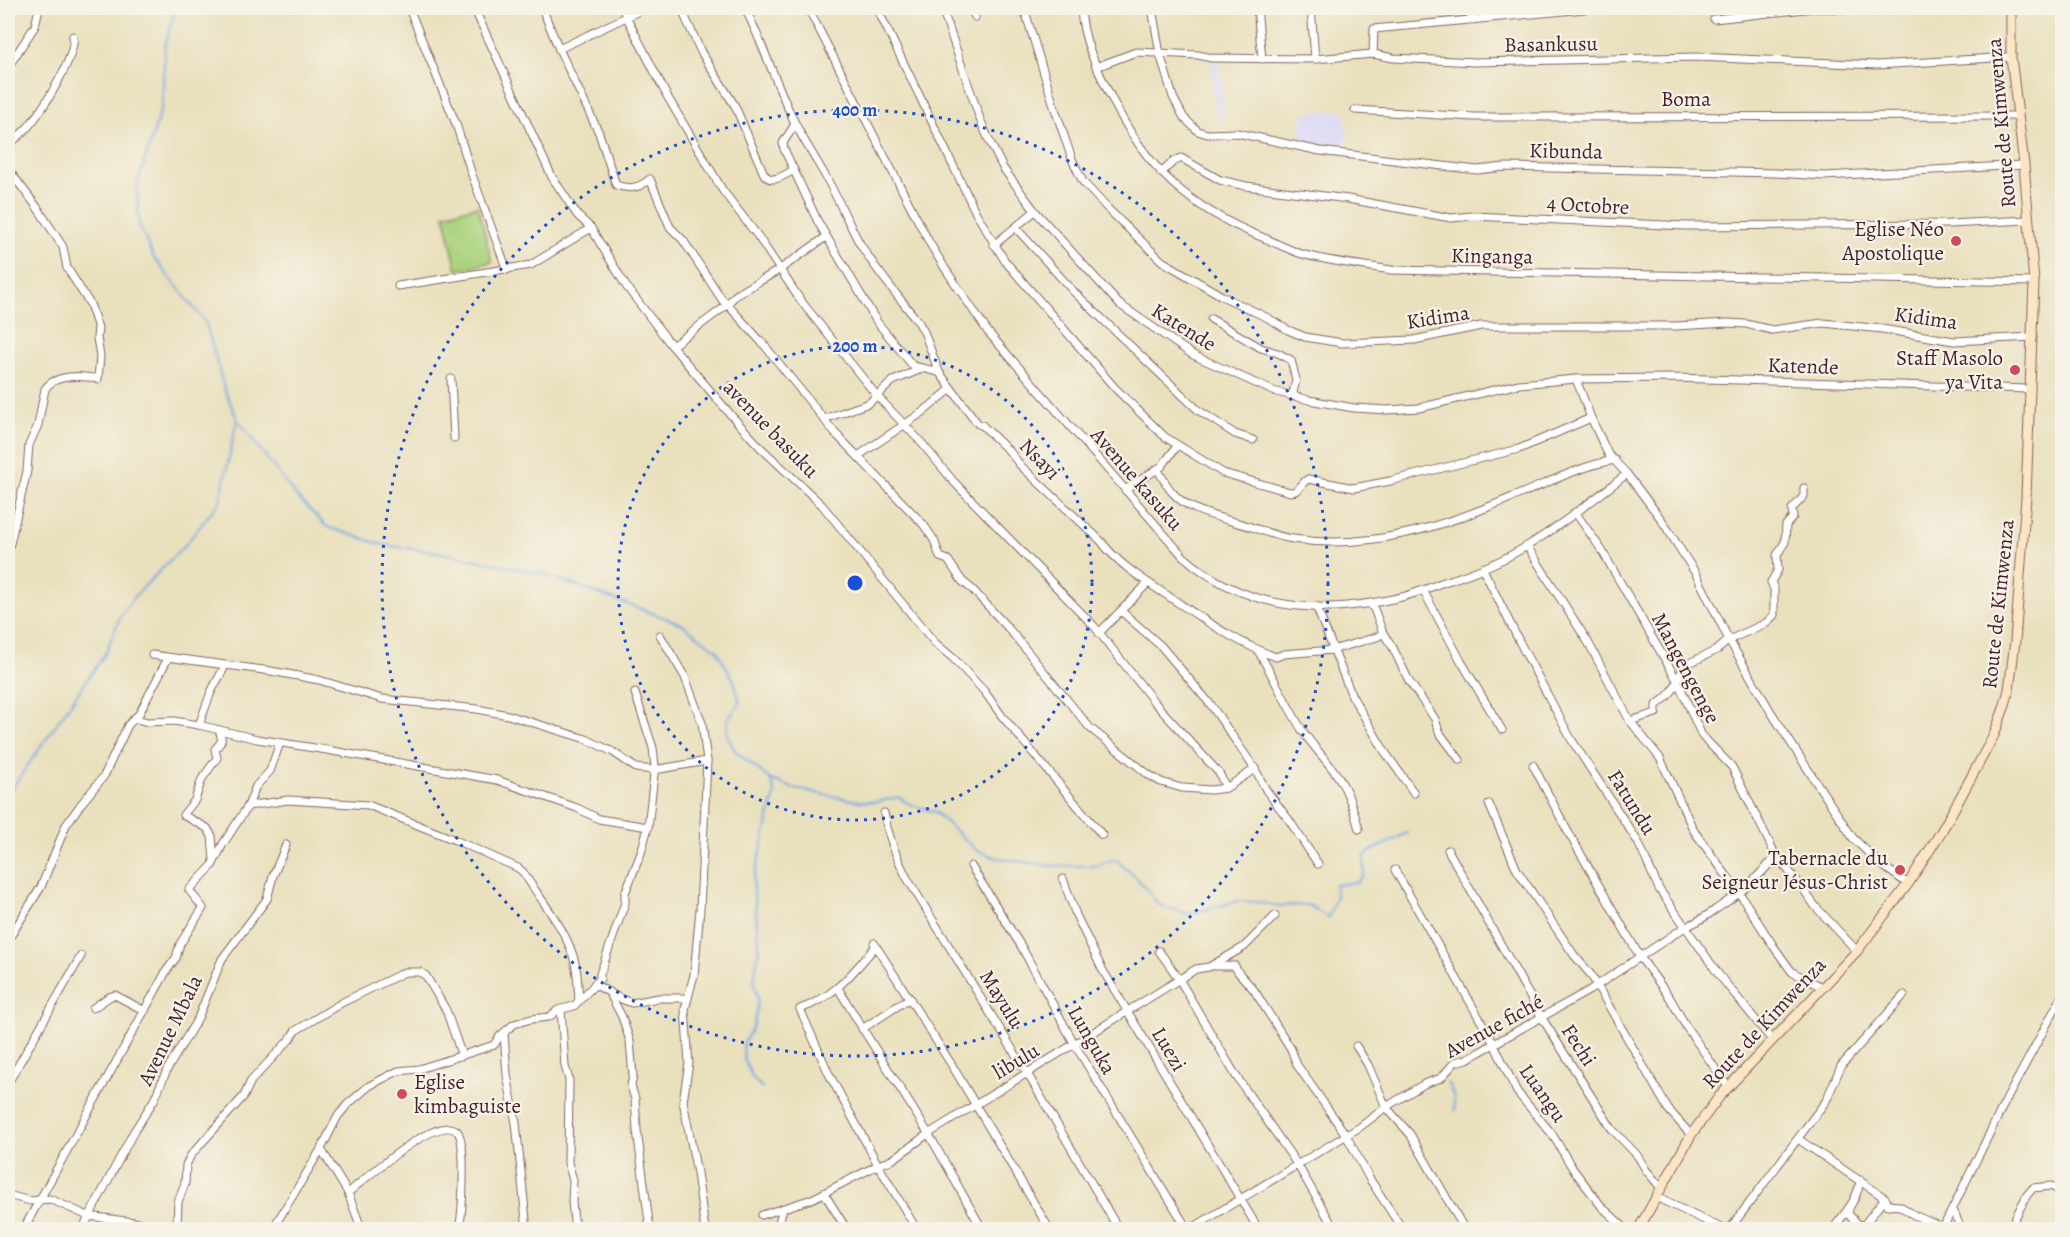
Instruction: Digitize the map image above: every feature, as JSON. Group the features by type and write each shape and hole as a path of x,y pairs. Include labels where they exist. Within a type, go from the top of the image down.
{"street":[{"path":"8,67 35,26 39,8"},
{"path":"409,8 456,124 507,270"},
{"name":"avenue basuku","path":"474,8 552,177 578,216 591,228 626,286 672,346 761,448 822,505 934,642 954,659 984,691 1002,716 1102,835"},
{"path":"542,8 599,133 616,185 632,189 650,179 670,227 683,240 717,294 765,346 824,419 923,524 934,540 940,557 948,560 962,581 1009,629 1072,708 1101,739 1161,782 1191,790 1226,788 1255,769"},
{"path":"622,8 667,96 723,191 757,235 779,270 877,396 984,514 1100,633 1155,703 1219,773 1226,788"},
{"path":"559,49 645,8"},
{"path":"681,8 701,52 735,106 764,174 771,180 794,170"},
{"name":"Nsayi","path":"745,8 795,124 858,240 924,332 939,372 978,424 1007,448 1020,465 1110,551 1148,583 1215,627 1276,657 1284,654 1332,650 1377,637 1383,633"},
{"name":"Avenue kasuku","path":"808,8 929,242 988,332 1183,556 1198,570 1220,584 1257,600 1274,603 1316,606 1370,604 1396,598 1483,569 1527,546 1627,474"},
{"path":"877,8 976,213 1005,261 1115,388 1165,437 1223,473 1290,492 1296,492 1308,479 1353,488 1519,449 1591,418"},
{"name":"Katende","path":"942,8 989,140 1003,168 1035,211 1119,304 1193,355 1273,392 1354,408 1387,410 1419,408 1519,384 1576,379 1674,378 2029,389"},
{"path":"971,8 975,17"},
{"name":"Kidima","path":"1024,8 1065,137 1083,182 1162,261 1222,296 1305,337 1342,343 1414,339 1481,326 1676,326 1728,323 1772,330 1823,323 1882,328 1954,341 2033,337"},
{"name":"Kinganga","path":"1081,8 1083,29 1096,67 1130,134 1161,173 1187,198 1237,227 1300,253 1391,270 2034,282"},
{"name":"Kibunda","path":"1152,8 1160,54 1178,107 1184,118 1198,131 1207,134 1237,133 1332,152 1477,170 1505,167 1776,172 1824,176 2024,165"},
{"path":"1257,8 1262,59"},
{"path":"1311,8 1316,59"},
{"path":"1373,54 1374,29 1595,8"},
{"path":"1714,19 1814,8 1974,8"},
{"name":"Route de Kimwenza","path":"1638,1230 1690,1135 1719,1096 1857,951 1908,884 1941,832 1994,735 2009,690 2026,497 2034,282 2024,165 2011,57 2012,8"},
{"path":"8,145 30,125 56,85 73,46 73,36"},
{"name":"Basankusu","path":"1096,67 1136,52 1262,59 1316,59 1373,54 1393,58 1475,62 1696,57 1876,65 2011,57"},
{"name":"Boma","path":"1355,110 1474,117 2017,116"},
{"path":"795,124 783,145 826,237 877,322 908,362 921,369 939,372"},
{"name":"4 Octobre","path":"1161,173 1181,158 1220,180 1246,186 1348,199 1451,218 1472,216 1686,226 1949,224 2028,220"},
{"path":"8,169 37,207 63,247 67,267 90,304 98,323 97,338 100,356 98,379 86,376 59,379 45,389 38,425 30,445 27,471 8,551"},
{"path":"994,245 1035,211"},
{"path":"398,286 531,265 591,228"},
{"path":"1016,228 1074,292 1198,410 1235,434 1253,440"},
{"path":"672,346 741,292 779,270 826,237"},
{"path":"1211,319 1261,348 1278,352 1292,360 1296,380 1292,397"},
{"path":"824,419 840,412 860,408 893,381 921,369"},
{"path":"451,379 454,438"},
{"path":"1576,379 1608,454 1627,474 1661,519 1690,565 1729,640 1771,712 1854,838 1879,863 1908,884"},
{"path":"858,456 923,412 951,389"},
{"path":"1125,490 1167,461 1177,446"},
{"path":"1157,469 1172,491 1183,502 1206,514 1292,539 1364,542 1469,516 1554,479 1600,462 1615,460"},
{"path":"1630,721 1656,713 1656,705 1667,700 1678,682 1683,666 1717,650 1729,640 1766,623 1774,615 1774,589 1771,582 1778,570 1777,555 1785,542 1786,525 1793,517 1792,509 1804,496 1804,488"},
{"name":"Mangengenge","path":"1575,512 1601,549 1678,682 1702,736 1731,767 1776,856 1815,906 1857,951"},
{"path":"1527,546 1588,642 1630,721 1660,758 1694,831 1740,894 1792,972 1822,987"},
{"name":"Fatundu","path":"1483,569 1571,739 1638,842 1659,889 1719,975 1772,1040"},
{"path":"1100,633 1148,583"},
{"path":"1423,590 1502,730"},
{"path":"1370,604 1412,687 1435,719 1439,732 1460,760"},
{"path":"1316,606 1352,696 1385,752 1414,793"},
{"path":"1121,611 1161,646 1194,683 1225,723 1266,790 1318,864"},
{"path":"660,635 685,677 702,723 707,761 700,909 694,975 685,1009 689,1063 683,1101 697,1173 702,1229"},
{"path":"1255,647 1304,732 1338,777 1351,801 1359,829"},
{"path":"152,656 271,671 319,680 382,699 477,709 508,715 586,739 613,752 636,768 654,770 707,761"},
{"path":"8,940 41,886 66,825 104,776 128,724 139,714 168,658"},
{"path":"199,725 211,692 225,666"},
{"path":"273,1230 338,1116 369,1086 398,1071 419,1069 494,1045 514,1024 549,1017 561,1009 574,1005 600,979 625,903 625,893 641,853 648,827 654,770 653,748 635,693"},
{"path":"134,718 147,722 174,721 199,725 280,743 497,780 577,808 599,819 648,827"},
{"path":"214,861 212,836 207,828 183,815 195,800 202,779 217,758 215,750 222,740 219,730"},
{"path":"23,1230 166,970 176,958 180,944 203,908 189,890 214,861 248,806 256,786 270,771 280,743"},
{"path":"1533,765 1567,830 1640,957 1729,1088"},
{"path":"248,806 288,800 368,805 518,868 549,910 562,934 575,963 579,1001"},
{"path":"1489,804 1517,870 1574,955 1592,975 1596,986 1640,1056 1668,1109 1690,1135"},
{"name":"Mayulu","path":"884,813 894,851 907,878 1027,1073 1119,1230"},
{"name":"Avenue Mbala","path":"82,1230 136,1126 198,1018 222,959 267,899 273,876 286,845"},
{"name":"Fechi","path":"1448,850 1542,1018 1612,1129 1637,1155 1658,1192"},
{"name":"Avenue fiché","path":"1188,1230 1346,1135 1424,1084 1441,1078 1455,1062 1467,1059 1542,1018 1596,986 1685,927 1695,924 1740,894 1776,856"},
{"name":"Lunguka","path":"971,866 1021,946 1075,1045 1188,1230"},
{"name":"Luangu","path":"1395,870 1494,1044 1517,1092 1552,1134 1573,1169 1602,1207 1628,1230"},
{"name":"Luezi","path":"1064,879 1076,915 1102,969 1259,1230"},
{"name":"libulu","path":"762,1215 824,1194 892,1160 928,1134 1179,979 1196,969 1209,967 1244,947 1275,916"},
{"path":"916,1230 878,1166 829,1074 800,1009 818,1002 838,988 875,945 976,1105 1050,1230"},
{"path":"1159,951 1179,979 1236,1076 1297,1164 1335,1230"},
{"path":"8,1083 81,956"},
{"path":"1209,967 1235,966 1254,990 1285,1039 1304,1076 1346,1135 1369,1178 1403,1230"},
{"path":"177,1227 178,1202 185,1183 186,1165 191,1155 244,1096 251,1081 295,1031 336,1005 405,972 420,972 426,976 441,1000 462,1056"},
{"path":"594,984 632,1003 658,998 688,998"},
{"path":"838,988 928,1134 983,1230"},
{"path":"609,992 622,1017 630,1041 633,1076 631,1086 635,1098 650,1230"},
{"path":"93,1008 115,995 145,1011"},
{"path":"1658,1192 1730,1229 1826,1101 1841,1066 1904,995"},
{"path":"1798,1139 1885,1198 1888,1205 1900,1206 1943,1228 2003,1106 2062,996"},
{"path":"862,1029 909,998"},
{"path":"561,1009 565,1066 569,1080 568,1163 573,1180 572,1202 575,1230"},
{"path":"504,1033 507,1075 517,1133 527,1230"},
{"path":"1356,1046 1368,1065 1386,1107 1410,1134 1465,1230"},
{"path":"348,1193 418,1139 448,1128 455,1130 459,1134 462,1146 462,1213 459,1230"},
{"path":"321,1149 348,1193 362,1230"},
{"path":"1860,1180 1859,1189 1847,1213 1861,1229 1885,1198"},
{"path":"2009,1230 2033,1188 2051,1186 2062,1192"},
{"path":"824,1194 848,1230"},
{"path":"8,1195 22,1200 50,1199 88,1216 194,1230"},
{"path":"1832,1230 1850,1208"},
{"path":"781,1230 779,1222 783,1209"},
{"path":"1952,1210 1957,1224 1964,1230"}],"shaded area":[{"path":"1219,62 1224,115 1216,116 1211,63"},
{"path":"1344,112 1347,132 1344,149 1299,145 1302,113"}],"green space":[{"path":"478,206 492,262 457,270 444,214"}],"waterway":[{"path":"8,794 105,654 120,617 133,598 186,544 220,501 237,419 224,388 206,323 154,258 139,225 137,186 162,106 165,44 176,8"},
{"path":"237,419 296,496 327,527 383,545 437,552 544,574 682,624 717,650 734,681 740,703 728,719 727,735 735,751 771,780 775,794 753,882 759,947 754,982 758,1000 754,1024 743,1045 744,1059 752,1077 762,1088"},
{"path":"772,780 795,789 858,801 875,802 899,797 907,803 935,812 976,850 997,858 1052,866 1095,866 1115,859 1138,879 1159,905 1189,914 1238,901 1277,906 1309,905 1328,918 1336,896 1335,885 1357,882 1364,875 1364,858 1367,853 1407,833"},
{"path":"1448,1083 1453,1095 1455,1111"}],"place":[{"name":"Eglise Néo Apostolique","path":"1956,241"},
{"name":"Staff Masolo ya Vita","path":"2015,370"},
{"name":"Tabernacle du Seigneur Jésus-Christ","path":"1900,870"},
{"name":"Eglise kimbaguiste","path":"402,1094"}]}
